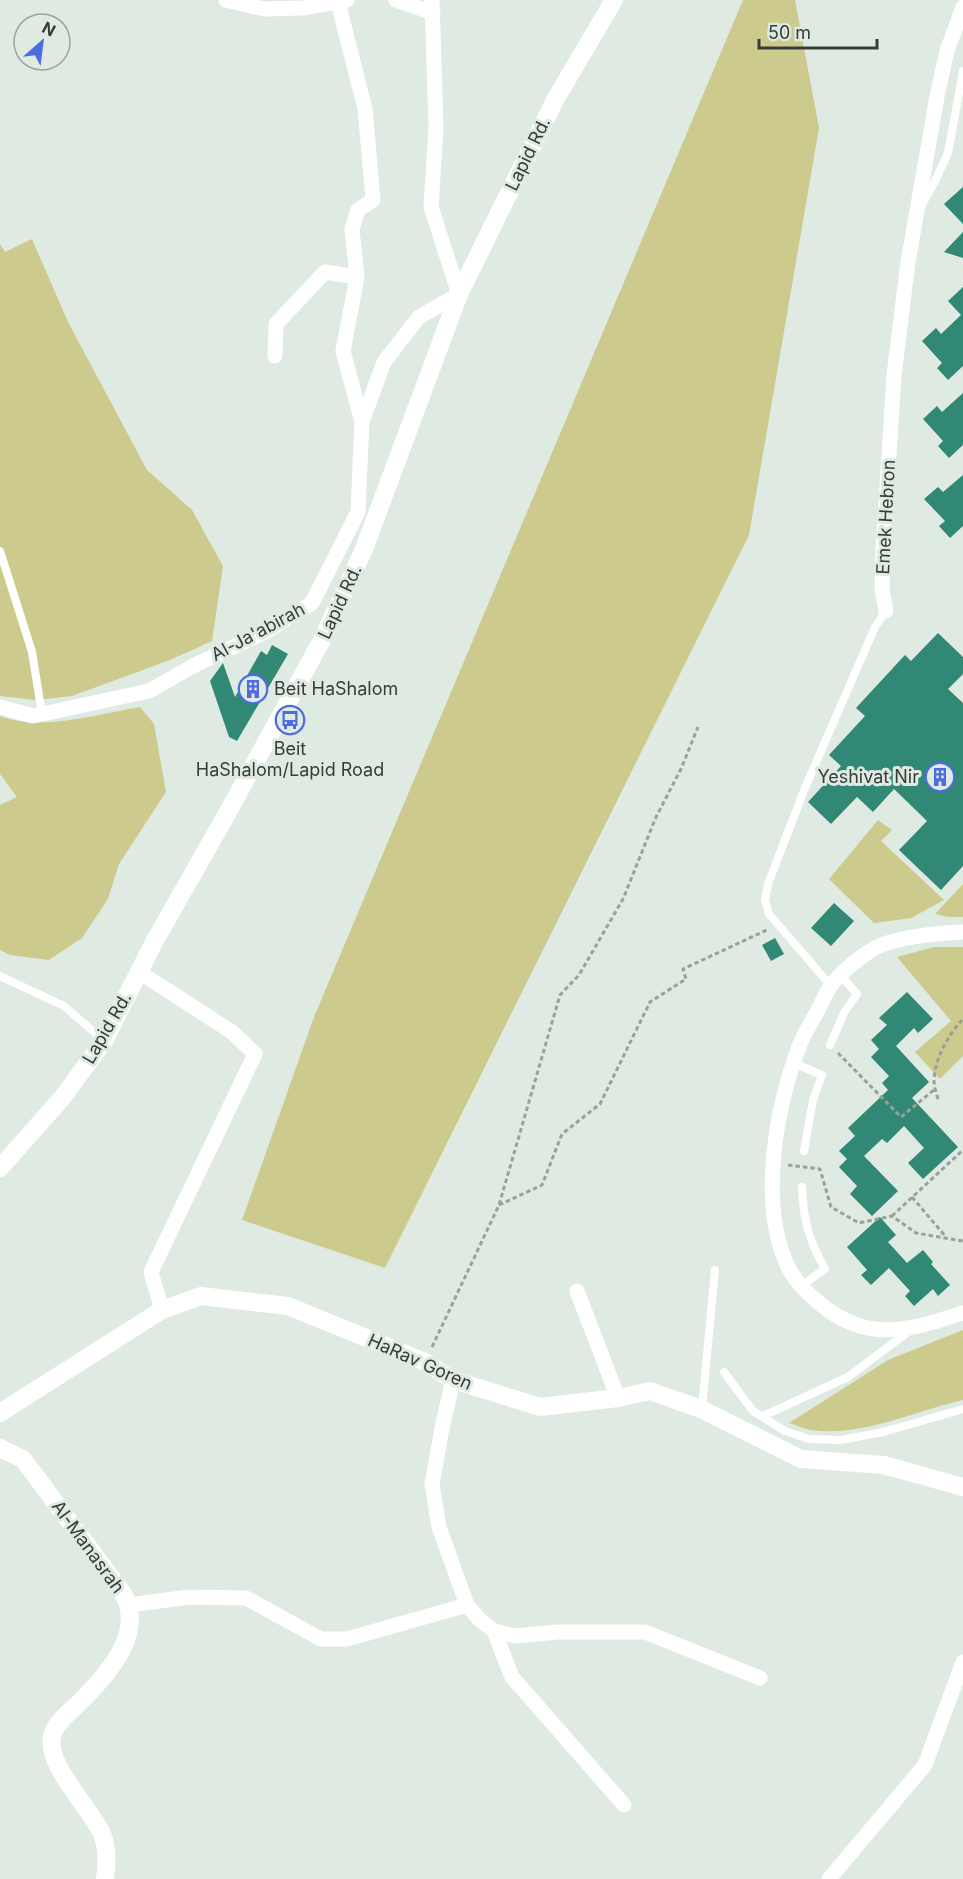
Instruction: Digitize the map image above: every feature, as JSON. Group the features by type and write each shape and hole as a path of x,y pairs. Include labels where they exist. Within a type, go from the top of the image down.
{"street":[{"path":"226,0 264,9 303,8 343,1 365,109 374,200 358,210 352,229 357,277 343,351 363,422"},
{"path":"396,0 433,6 436,127 431,207 459,294"},
{"name":"Lapid Rd.","path":"0,1168 63,1098 104,1041 139,972 323,638 364,549 459,294 555,100 614,0"},
{"name":"Emek Hebron","path":"886,611 882,580 894,375 908,262 938,91 947,51 962,13"},
{"path":"275,356 276,324 325,272 357,277"},
{"name":"Al-Ja'abirah","path":"0,707 33,716 149,691 195,665 269,630 312,603 358,512 363,422 384,362 419,317 459,294"},
{"path":"963,932 928,935 873,949 836,980 801,1042 779,1117 774,1163 776,1226 789,1267 801,1286 833,1314 872,1329 894,1330 914,1327 963,1313"},
{"path":"139,972 232,1032 255,1054 151,1272 162,1310"},
{"path":"577,1291 618,1398"},
{"name":"HaRav Goren","path":"0,1413 162,1310 201,1296 288,1306 424,1362 453,1380 540,1407 618,1398 650,1391 701,1409 801,1459 884,1465 963,1487"},
{"path":"453,1380 441,1428 432,1484 439,1527 467,1605 479,1619 494,1631 515,1636 558,1632 645,1632 760,1678"},
{"name":"Al-Manasrah","path":"0,1448 23,1459 122,1592 129,1605 131,1624 126,1642 101,1682 59,1723 53,1732 51,1741 53,1753 65,1778 102,1833 107,1856 105,1879"},
{"path":"129,1605 189,1597 246,1598 321,1639 348,1639 467,1605"},
{"path":"494,1631 512,1677 624,1805"},
{"path":"829,1879 925,1766 963,1662"}],"lane":[{"path":"916,215 948,153 963,71"},
{"path":"0,551 32,652 42,714"},
{"name":"Emek Hebron","path":"830,1045 845,1011 857,994 836,980 778,925 769,914 765,900 768,884 805,788 875,627 886,611"},
{"path":"0,976 64,1006 104,1041"},
{"path":"794,1063 822,1075 811,1110 804,1151"},
{"path":"801,1286 825,1269 808,1234 803,1212 802,1187"},
{"path":"701,1409 715,1270"},
{"path":"763,1416 848,1377 914,1327"},
{"path":"724,1372 753,1411 785,1431 808,1439 841,1440 883,1432 963,1409"}],"path":[{"path":"424,1362 499,1204 560,995 579,975 623,899 656,817 681,769 698,727"},
{"path":"499,1204 542,1185 562,1134 600,1104 650,1002 686,979 683,969 778,925"},
{"path":"938,1099 934,1082 938,1062 955,1028 963,1019"},
{"path":"830,1045 901,1117 935,1089"},
{"path":"774,1163 820,1169 831,1207 859,1223 892,1216 963,1150"},
{"path":"912,1197 947,1238"},
{"path":"892,1216 916,1233 963,1241"}],"shaded area":[{"path":"743,0 795,0 819,128 749,535 385,1268 242,1220 314,1017"},
{"path":"32,239 68,322 147,470 192,510 223,566 212,641 170,660 72,696 36,700 0,696 0,244 5,252"},
{"path":"140,707 154,724 166,792 119,864 108,899 82,938 49,960 10,955 0,950 0,805 17,797 0,774 0,716 33,722 51,722"},
{"path":"878,820 892,830 881,841 944,900 911,918 874,923 829,879"},
{"path":"963,884 963,917 935,914"},
{"path":"934,947 963,947 963,1056 940,1079 915,1052 951,1021 897,957"},
{"path":"963,1330 963,1400 888,1422 850,1430 811,1430 789,1423 888,1360"}],"building":[{"path":"963,187 963,224 944,204"},
{"path":"963,232 963,258 944,252"},
{"path":"963,287 963,366 948,380 937,368 942,363 922,341 936,328 941,334 961,315 948,301"},
{"path":"963,393 963,445 949,458 938,446 943,441 923,419 937,406 942,412"},
{"path":"963,475 963,526 950,538 939,526 945,521 924,499 938,487 943,492"},
{"path":"938,633 963,657 963,674 948,689 963,703 963,866 941,890 899,850 927,821 894,789 873,812 857,797 831,824 808,802 841,766 829,755 865,716 856,708 905,655 911,661"},
{"name":"Beit HaShalom","path":"272,645 288,654 237,741 229,737 210,681 223,663 235,697 261,651 267,655"},
{"path":"834,903 854,921 831,946 811,928"},
{"path":"775,938 784,954 771,961 762,945"},
{"path":"907,992 933,1019 918,1033 914,1028 896,1046 929,1082 912,1098 958,1147 923,1179 908,1163 924,1148 904,1126 887,1143 882,1139 864,1156 898,1191 872,1216 850,1194 857,1186 839,1167 847,1159 839,1151 855,1136 848,1128 888,1090 882,1083 889,1076 871,1057 879,1049 871,1040 887,1025 879,1018"},
{"path":"880,1217 896,1235 888,1242 907,1263 923,1250 933,1262 931,1264 950,1285 938,1296 933,1289 914,1306 905,1296 910,1291 889,1268 871,1285 861,1275 867,1270 847,1247"}],"place":[{"name":"Beit HaShalom","path":"253,689"},
{"name":"Beit HaShalom/Lapid Road","path":"290,720"},
{"name":"Yeshivat Nir","path":"940,777"}]}
